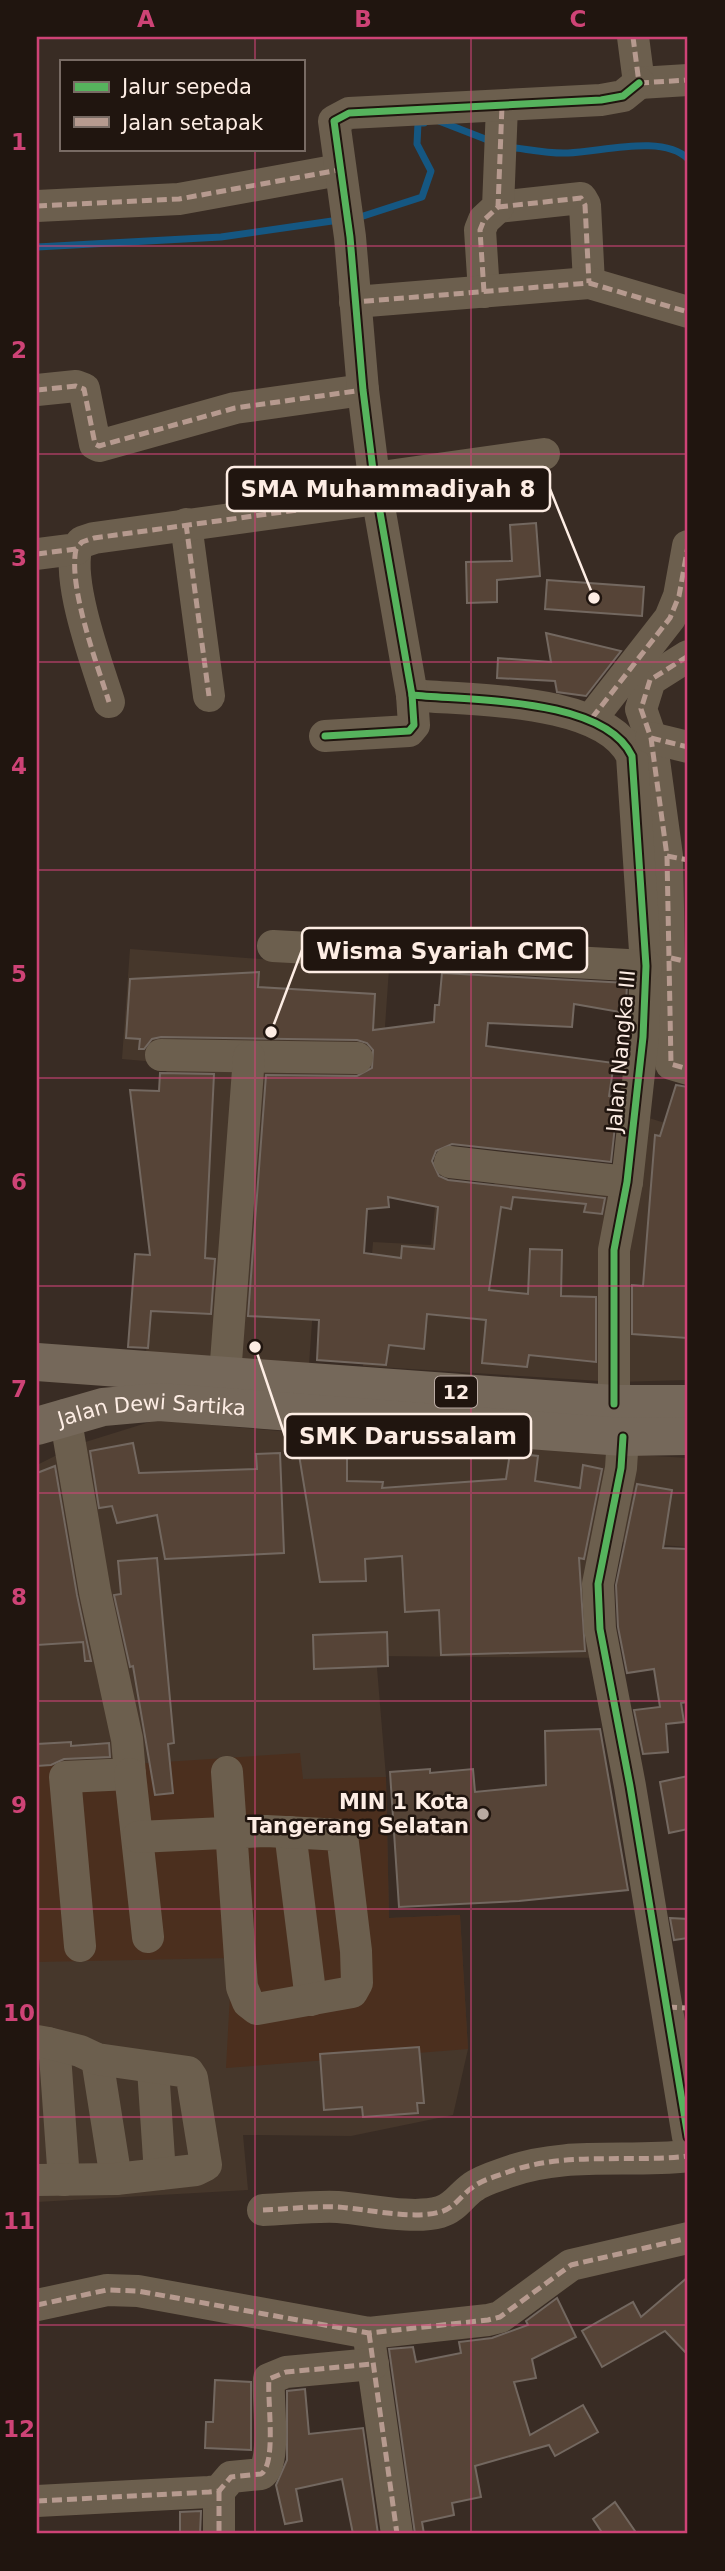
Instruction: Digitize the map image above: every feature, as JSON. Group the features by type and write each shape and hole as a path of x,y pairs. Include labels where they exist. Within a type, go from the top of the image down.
{"highway":[{"name":"Jalan Dewi Sartika","path":"37,1362 225,1375 633,1421 688,1436"},
{"name":"Jalan Dewi Sartika","path":"51,1421 103,1407 159,1402 633,1421 688,1404"}],"street":[{"path":"634,37 639,83"},
{"path":"325,736 409,731 414,725 412,695 375,488 348,224 334,121 342,114 601,100 623,96 639,83 688,80"},
{"path":"498,207 502,106"},
{"path":"37,205 179,199 339,170"},
{"path":"484,292 480,230 484,220 498,207 581,198 585,205 589,283"},
{"path":"355,302 589,283 688,312"},
{"path":"37,390 76,386 84,389 95,444 99,446 267,402 363,390"},
{"path":"109,702 89,639 75,568 76,549 82,542 544,454"},
{"path":"186,524 209,696"},
{"path":"592,719 670,618 679,596 688,545"},
{"path":"37,554 76,549"},
{"path":"688,656 650,680 641,709 652,738 677,858 668,962 671,1064 688,1069"},
{"name":"Jalan Nangka III","path":"412,695 566,710 592,719 625,741 632,756 668,962 643,1037 627,1182 614,1250 633,1421 598,1584 598,1607 678,2008 687,2124"},
{"path":"652,738 688,747"},
{"path":"273,946 668,962"},
{"path":"161,1055 357,1058"},
{"path":"225,1375 249,1058"},
{"path":"450,1162 627,1182"},
{"path":"51,1421 95,1592 127,1739 148,1937"},
{"path":"138,1836 229,1833 290,1832 334,1833 344,1839 356,1983 352,1992 257,2008 248,2002 242,1987 229,1833 227,1772"},
{"path":"80,1947 65,1777 130,1774"},
{"path":"290,1832 311,2000"},
{"path":"42,2042 80,2051 97,2059 153,2069 181,2070 192,2078 206,2165 196,2170 116,2179 51,2180 55,2055 42,2042"},
{"path":"97,2059 116,2179"},
{"path":"153,2069 160,2174"},
{"path":"263,2210 336,2207 433,2213 456,2204 473,2186 509,2171 548,2162 606,2158 651,2160 688,2155"},
{"path":"219,2534 219,2491 231,2477 261,2474 268,2468 269,2379 371,2348 500,2316 570,2265 688,2238"},
{"path":"37,2305 107,2290 138,2291 371,2348"},
{"path":"371,2348 397,2534"},
{"path":"37,2501 219,2491"}],"shaded area":[{"path":"130,949 389,969 377,1141 325,1137 309,1365 146,1353 167,1063 122,1059"},
{"path":"639,1115 688,1130 688,1380 616,1382 363,1366 373,1242 431,1245 436,1198 494,1197 495,1167 629,1186"},
{"path":"156,1420 357,1438 688,1458 688,1547 620,1542 602,1576 613,1658 376,1656 386,1777 389,1918 460,1915 468,2049 453,2115 351,2136 243,2135 248,2190 37,2202 37,1465 79,1444"},
{"path":"300,1753 303,1779 386,1777 389,1918 460,1915 468,2049 226,2068 232,1958 37,1962 37,1766 73,1764 73,1768"}],"building":[{"path":"536,523 540,576 497,580 497,602 467,603 466,562 512,561 510,525"},
{"path":"547,580 644,587 642,616 545,609"},
{"path":"546,633 621,651 586,696 557,692 555,681 497,678 498,658 551,662"},
{"path":"259,972 258,987 375,994 373,1030 434,1022 435,1005 439,1005 442,973 627,983 625,1030 619,1029 620,1012 574,1004 572,1027 488,1023 486,1046 614,1063 609,1096 618,1099 611,1162 452,1144 436,1151 432,1161 439,1176 448,1180 605,1198 602,1214 584,1212 586,1204 513,1197 511,1209 501,1207 489,1290 528,1294 530,1249 562,1250 561,1296 596,1297 596,1362 529,1355 527,1367 482,1363 486,1320 427,1314 424,1349 389,1345 386,1365 317,1360 319,1320 248,1316 266,1075 357,1076 372,1068 373,1050 367,1043 357,1040 161,1037 152,1039 144,1049 139,1049 140,1039 126,1038 130,979","holes":["388,1197 438,1207 434,1249 402,1246 401,1258 364,1253 367,1209 389,1207"]},
{"path":"160,1073 214,1074 205,1258 215,1259 211,1314 151,1311 148,1348 128,1347 135,1254 150,1255 130,1090 159,1091"},
{"path":"676,1085 688,1087 687,1338 632,1334 632,1285 643,1286 655,1135 660,1136"},
{"path":"133,1443 139,1473 257,1469 256,1454 280,1453 284,1553 165,1559 157,1515 117,1523 112,1506 99,1508 90,1451"},
{"path":"510,1453 538,1456 535,1481 580,1488 583,1465 602,1469 584,1559 579,1558 585,1651 441,1655 439,1610 405,1612 402,1556 365,1559 366,1581 320,1582 299,1455 347,1454 347,1481 383,1482 382,1488 506,1479"},
{"path":"55,1466 91,1661 85,1661 83,1642 37,1645 37,1473"},
{"path":"637,1484 672,1490 663,1548 688,1549 688,1702 681,1703 684,1722 666,1724 668,1752 643,1754 634,1710 660,1707 654,1669 627,1673 618,1627 616,1585"},
{"path":"157,1558 174,1743 168,1744 173,1793 155,1795 133,1666 130,1667 114,1595 121,1594 118,1561"},
{"path":"387,1632 388,1666 314,1669 313,1635"},
{"name":"MIN 1 Kota Tangerang Selatan","path":"600,1729 628,1890 519,1901 399,1907 390,1772 430,1769 430,1773 473,1769 475,1792 546,1785 545,1731"},
{"path":"71,1742 71,1746 109,1743 110,1757 64,1759 51,1765 37,1766 37,1744"},
{"path":"688,1776 688,1829 669,1833 660,1782"},
{"path":"670,1918 688,1919 688,1938 674,1940"},
{"path":"419,2047 424,2103 417,2103 418,2113 363,2117 362,2107 324,2110 320,2054"},
{"path":"688,2277 688,2355 665,2331 602,2367 582,2331 633,2302 641,2317"},
{"path":"557,2298 576,2337 532,2359 536,2378 514,2382 530,2435 583,2405 598,2432 555,2456 549,2445 475,2466 481,2497 452,2503 454,2515 422,2522 424,2534 415,2534 389,2349 413,2347 416,2362 461,2353 459,2342 492,2338 528,2325 526,2321"},
{"path":"215,2380 251,2382 251,2450 205,2448 206,2422 213,2422"},
{"path":"305,2389 309,2434 363,2428 378,2534 353,2534 342,2479 296,2489 302,2521 285,2524 276,2485 287,2460 287,2391"},
{"path":"615,2502 637,2534 603,2534 593,2519"},
{"path":"201,2511 200,2534 180,2534 180,2512"}],"waterway":[{"path":"439,121 493,142"},
{"path":"354,219 422,197 431,171 417,144 418,123 424,123"},
{"path":"508,147 560,153 648,146 663,147 688,159"},
{"path":"37,247 221,237 339,220"}],"marked path":[{"path":"633,37 639,83"},
{"path":"639,83 688,80"},
{"path":"484,292 480,230 484,220 498,207 502,106"},
{"path":"37,206 179,199 339,170"},
{"path":"498,207 581,198 585,205 589,283"},
{"path":"355,296 355,302 589,283 688,312"},
{"path":"37,390 76,386 84,389 95,444 99,446 235,408 363,390"},
{"path":"37,554 76,549 82,542 94,538 377,499"},
{"path":"186,524 209,696"},
{"path":"592,718 670,618 679,596 688,546"},
{"path":"76,549 76,584 80,604 109,702"},
{"path":"688,656 650,680 641,709 651,738 667,856 671,1064 688,1069"},
{"path":"651,738 688,747"},
{"path":"667,856 688,860"},
{"path":"671,958 688,962"},
{"path":"667,2007 688,2008"},
{"path":"263,2210 338,2207 429,2214 450,2208 481,2182 530,2166 575,2160 688,2156"},
{"path":"37,2305 107,2290 138,2291 369,2333 500,2317 571,2265 688,2238"},
{"path":"369,2333 397,2534"},
{"path":"37,2501 219,2491 231,2477 261,2474 269,2458 269,2379 286,2372 373,2364"},
{"path":"219,2491 219,2534"}],"cycle path":[{"path":"325,736 409,731 414,725 412,695 374,478 363,390 350,237 334,121 349,113 601,100 623,96 639,83"},
{"path":"412,695 500,701 566,712 594,722 617,737 632,756 646,966 643,1037 627,1182 614,1250 614,1404"},
{"path":"623,1437 621,1468 598,1584 600,1629 630,1786 688,2137"}],"place":[{"name":"SMA Muhammadiyah 8","path":"594,598"},
{"name":"Wisma Syariah CMC","path":"271,1032"},
{"name":"SMK Darussalam","path":"255,1347"},
{"name":"MIN 1 Kota Tangerang Selatan","path":"483,1814"}]}
